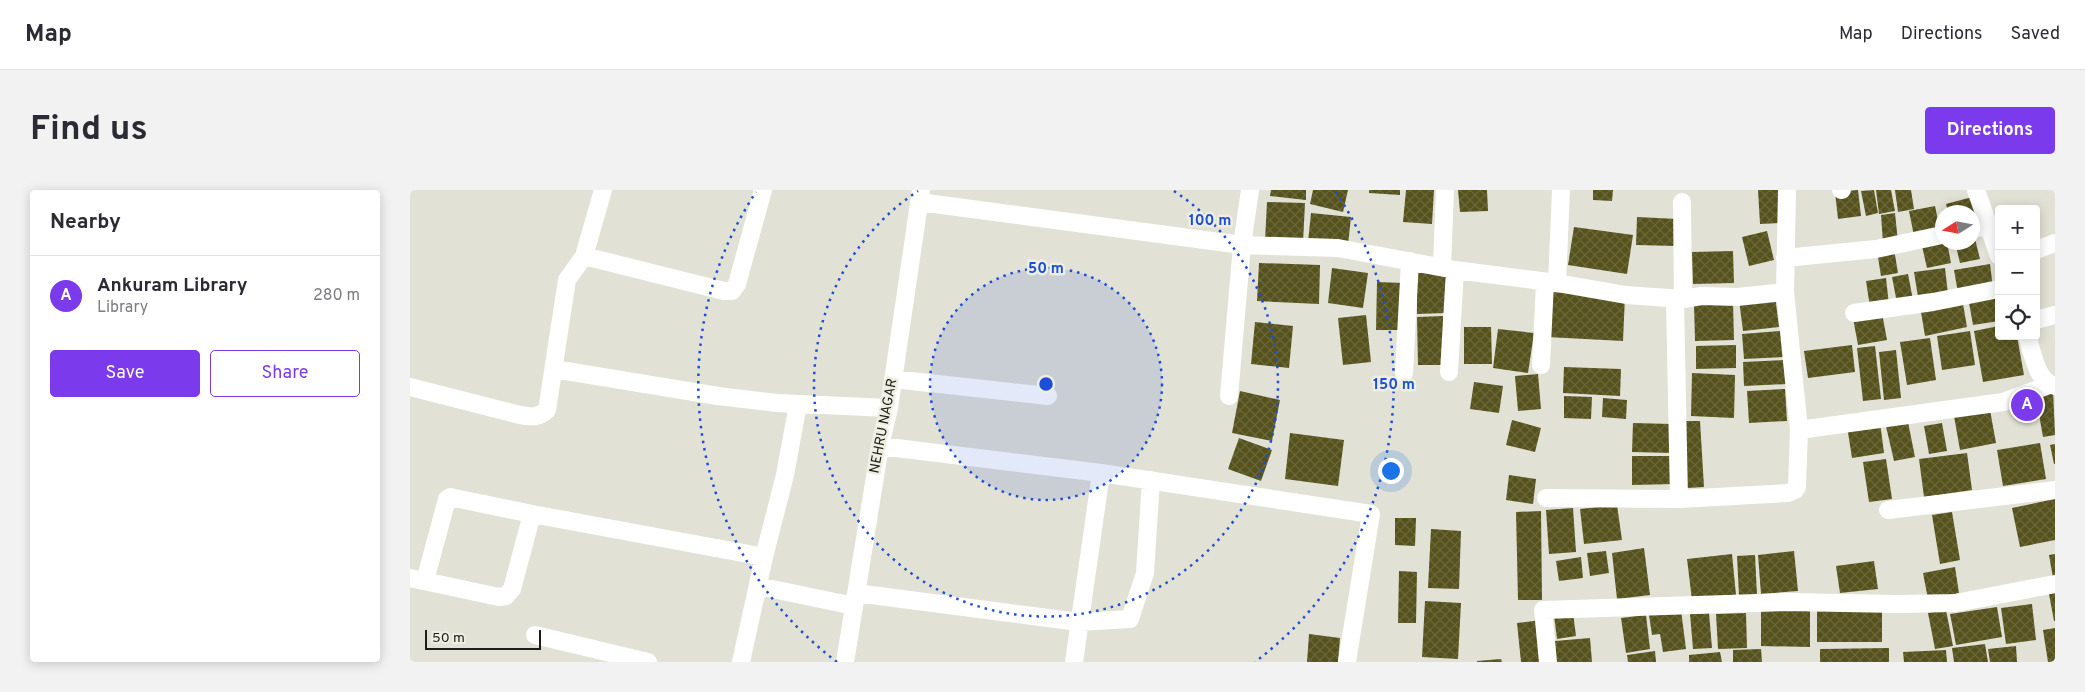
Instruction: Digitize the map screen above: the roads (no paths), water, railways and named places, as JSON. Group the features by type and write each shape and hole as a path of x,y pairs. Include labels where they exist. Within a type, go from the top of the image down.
{"street":[{"path":"410,387 534,418 541,416 547,410 567,280 584,256 603,190"},
{"path":"584,256 724,292 732,291 737,284 763,190"},
{"path":"1229,396 1242,245 1250,190"},
{"path":"1445,190 1449,269 1449,372"},
{"path":"1542,365 1561,190"},
{"path":"1546,498 1679,500 1792,492 1797,487 1799,430 1785,292 1787,190"},
{"path":"1976,190 1978,205"},
{"path":"920,196 1242,245 1338,248 1449,269 1551,282 1626,295 1679,299 1702,296 1737,297 1785,292"},
{"name":"NEHRU NAGAR","path":"845,662 880,446 889,408 920,196"},
{"path":"1679,500 1679,299 1682,202"},
{"path":"1980,228 1995,250"},
{"path":"1785,258 1876,249 1935,236"},
{"path":"2040,249 2055,243"},
{"path":"1404,373 1410,261"},
{"path":"1854,313 1933,302 1995,290"},
{"path":"2040,319 2055,315"},
{"path":"1799,430 2003,402 2052,385 2040,374 2028,340"},
{"path":"554,369 718,396 798,404 889,408"},
{"path":"893,379 1048,396"},
{"path":"741,662 764,557 786,475 798,404"},
{"path":"880,446 1101,473 1371,514 1347,662"},
{"path":"1074,662 1101,473"},
{"path":"758,586 855,599 1079,622 1130,619 1145,573 1151,480"},
{"path":"1888,510 2055,490"},
{"path":"532,514 512,589 506,596 499,597 418,579 447,499 450,497 764,557"},
{"path":"1548,662 1543,610 1788,602 1956,603 2055,584"},
{"path":"535,635 648,662"}],"place":[{"name":"Ankuram Library","path":"2027,405"}]}
